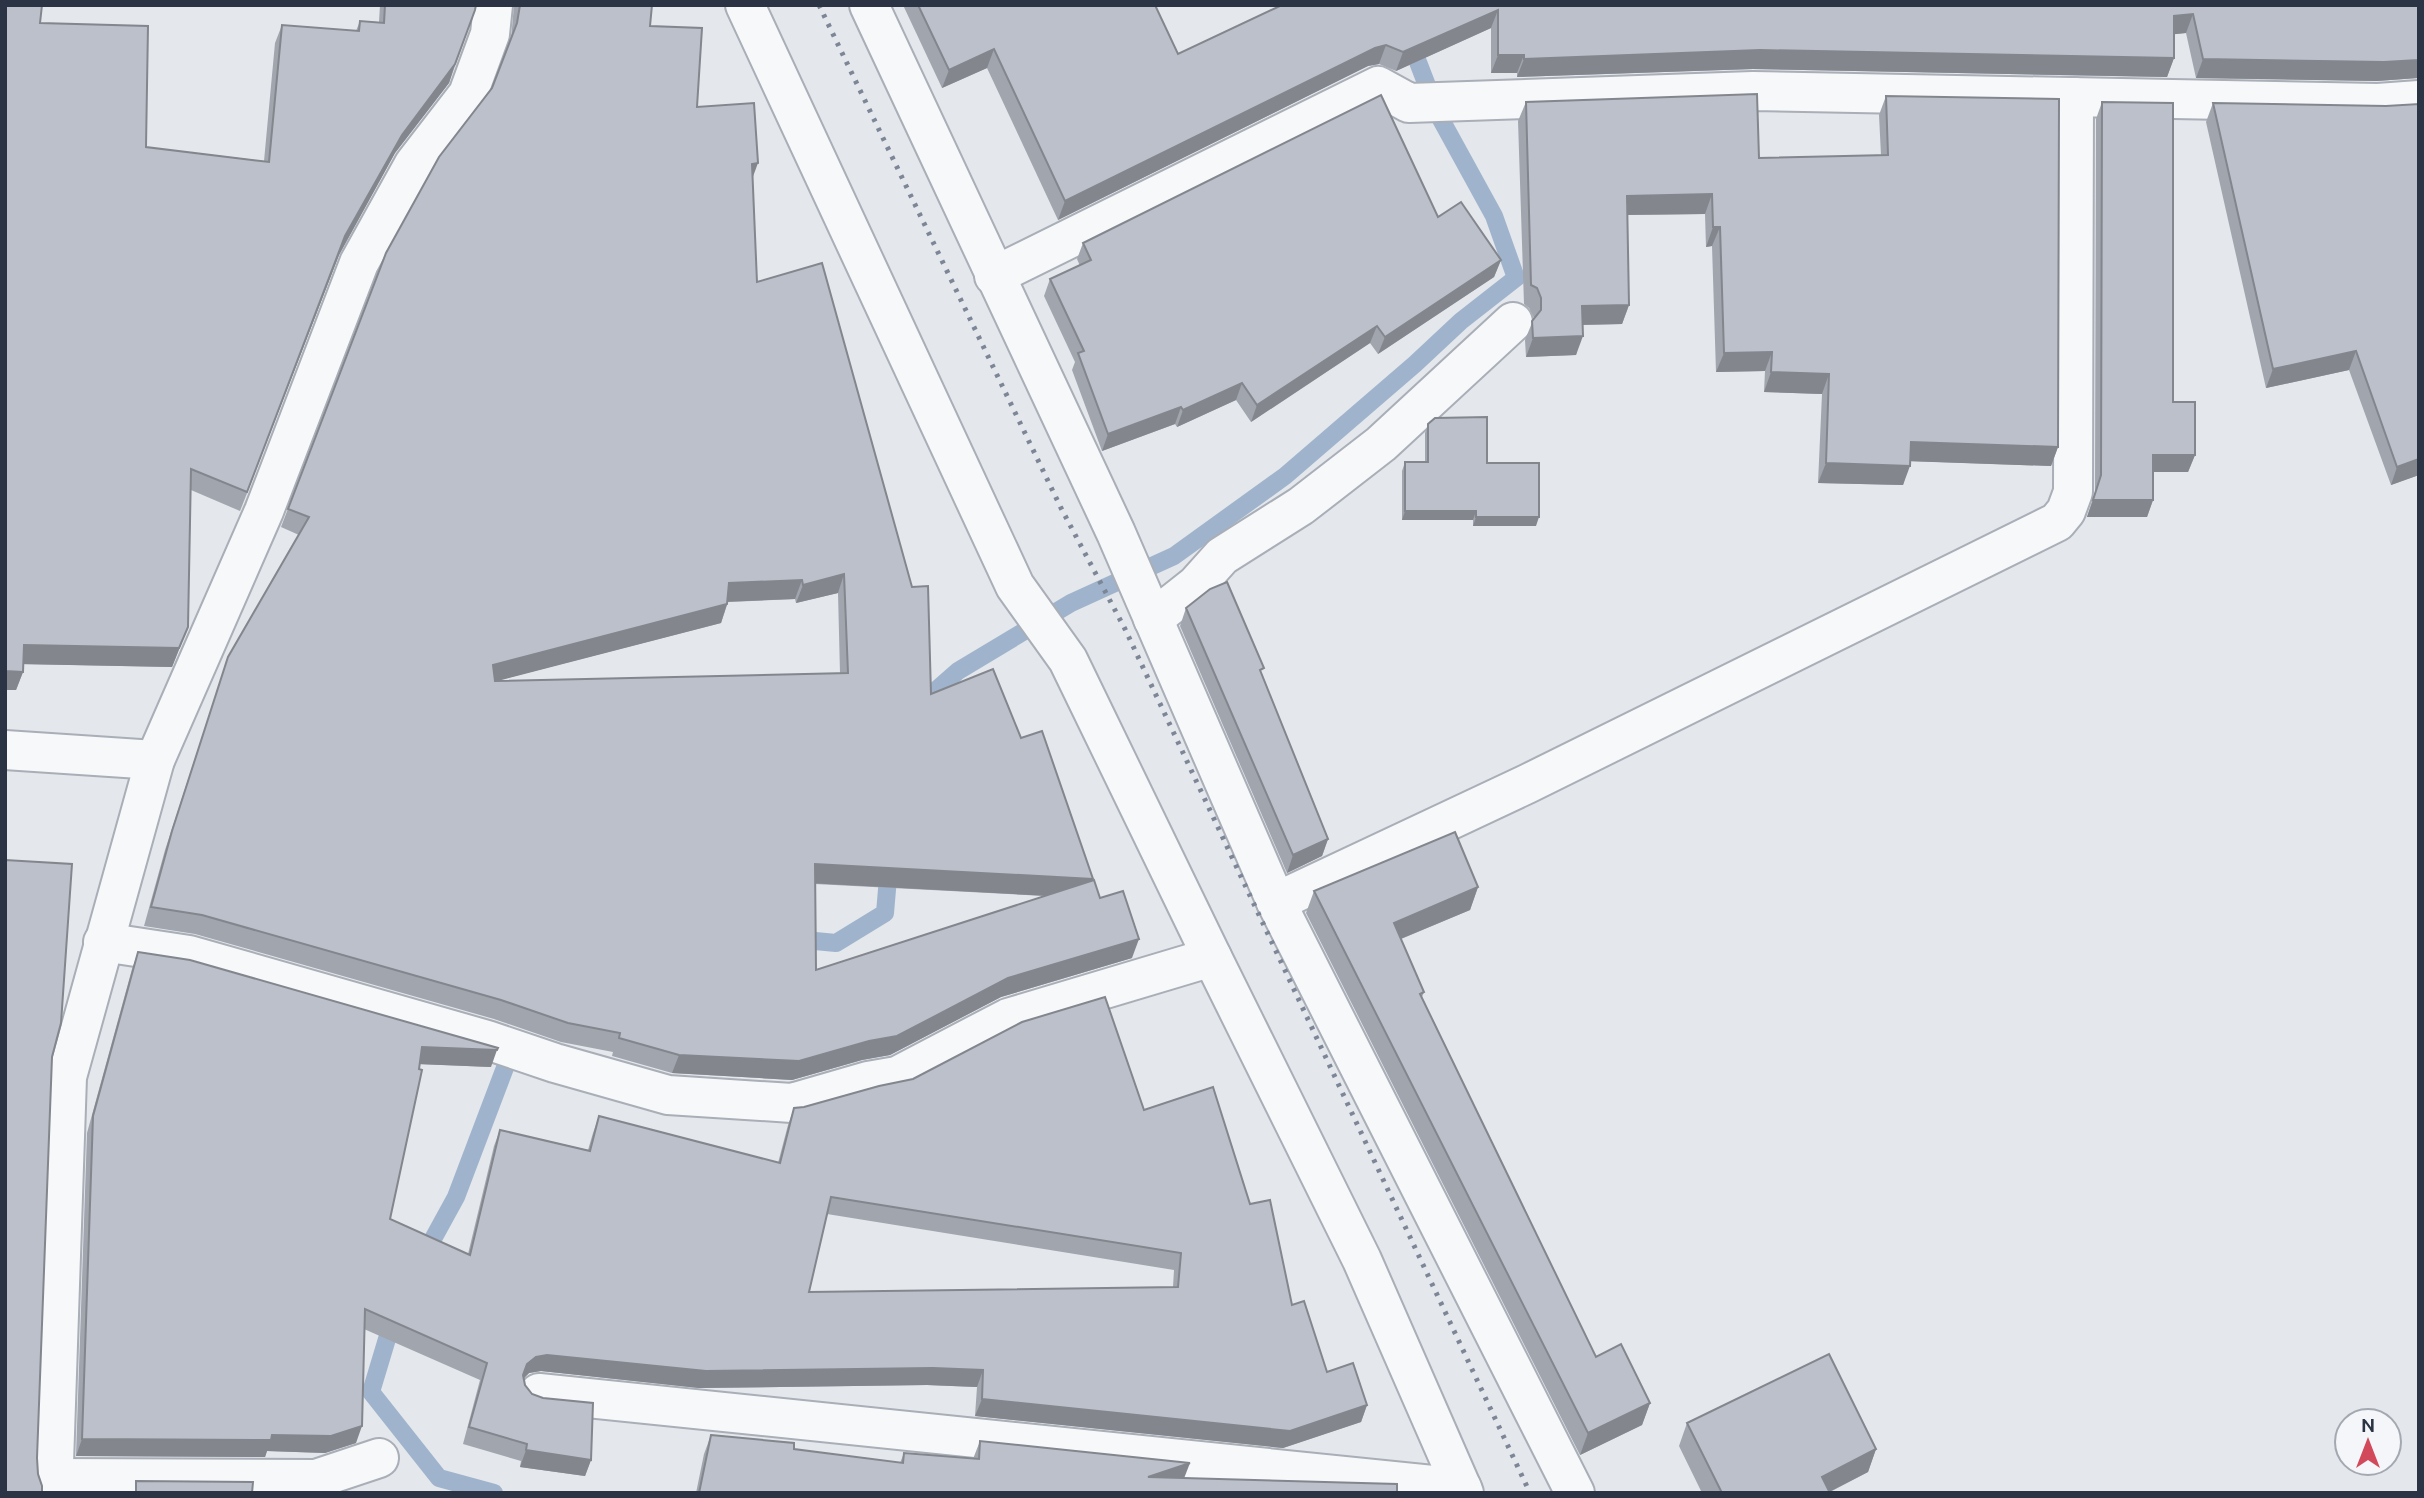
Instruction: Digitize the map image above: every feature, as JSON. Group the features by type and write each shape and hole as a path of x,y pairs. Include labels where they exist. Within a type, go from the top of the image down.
{"street":[{"path":"379,1458 316,1479 53,1485 67,1077 155,760 264,511 359,262 414,164 468,94 490,34 492,5"},
{"path":"539,1393 1463,1490 1362,1260 1068,660 1015,586 745,5"},
{"path":"869,5 993,276 1116,533 1276,902 1575,1493"},
{"path":"993,276 1378,86 1409,103 1753,91 2378,103 2419,100"},
{"path":"1276,902 1527,784 2057,522 2066,511 2073,492 2074,97"},
{"path":"1147,605 1196,585 1222,556 1301,506 1381,444 1513,323"},
{"path":"5,750 155,760"},
{"path":"103,942 189,955 668,1095 792,1103 868,1081 897,1076 1008,1018 1212,957"}],"building":[{"path":"5,5 42,5 40,23 148,26 146,147 269,162 282,25 359,31 360,21 384,23 385,5 476,5 455,64 402,135 345,236 247,492 191,469 188,627 179,648 24,645 23,672 5,671"},
{"path":"520,5 652,5 650,26 702,28 697,107 754,103 758,163 752,164 757,282 822,263 912,587 928,586 931,694 993,669 1021,738 1042,731 1093,879 815,864 816,970 1094,880 1100,898 1123,891 1139,939 1008,978 897,1036 799,1061 679,1055 619,1038 620,1033 568,1023 501,1000 202,915 151,907 172,831 228,657 309,517 288,509 386,253 439,157 492,88 517,23","holes":["844,574 848,673 495,681 493,665 727,604 729,583 802,580 803,585"]},
{"path":"918,5 1155,5 1178,54 1282,5 2419,5 2419,60 2384,62 2203,59 2193,14 2174,16 2174,58 1760,50 1524,59 1524,55 1498,55 1498,10 1403,52 1386,45 1375,48 1065,201 994,49 949,70"},
{"path":"1757,94 1759,158 1888,155 1886,96 2059,99 2058,447 1911,442 1910,466 1826,463 1829,374 1771,372 1772,352 1724,353 1720,227 1713,227 1712,194 1627,196 1629,305 1582,306 1583,336 1533,338 1532,321 1541,310 1541,298 1537,288 1531,285 1526,102"},
{"path":"1381,95 1438,217 1461,202 1501,260 1385,337 1377,326 1257,405 1242,383 1183,410 1181,407 1108,434 1078,353 1084,351 1050,279 1091,260 1083,243"},
{"path":"2102,102 2173,103 2173,402 2195,402 2195,455 2153,455 2153,500 2093,500 2101,475"},
{"path":"2213,103 2386,106 2419,104 2419,459 2397,467 2356,351 2273,369"},
{"path":"1487,417 1487,463 1539,463 1539,517 1476,517 1476,511 1405,511 1405,462 1428,462 1428,424 1435,418"},
{"path":"1227,582 1264,668 1260,670 1328,839 1293,855 1186,608 1210,589"},
{"path":"1455,832 1478,887 1394,923 1424,992 1420,994 1596,1357 1621,1344 1650,1403 1588,1433 1314,891"},
{"path":"5,860 72,864 61,1023 52,1057 37,1458 42,1493 5,1493"},
{"path":"138,952 190,960 498,1048 422,1047 419,1069 422,1070 390,1219 470,1255 500,1130 590,1151 599,1116 780,1163 794,1108 913,1079 1022,1022 1105,997 1144,1110 1213,1087 1250,1204 1270,1200 1292,1305 1304,1301 1327,1372 1353,1363 1367,1405 1290,1431 982,1399 983,1370 933,1368 706,1371 547,1355 536,1357 527,1364 523,1375 525,1385 532,1394 543,1398 593,1403 591,1460 526,1450 527,1444 469,1427 487,1363 365,1309 362,1426 331,1436 272,1435 271,1440 82,1439 93,1116","holes":["831,1197 1181,1253 1178,1287 809,1292"]},
{"path":"1829,1354 1876,1449 1822,1477 1830,1493 1722,1493 1687,1423"},
{"path":"711,1435 794,1443 794,1449 903,1463 904,1453 979,1459 980,1441 1190,1463 1148,1477 1397,1484 1397,1493 699,1493"},
{"path":"136,1481 253,1482 252,1493 136,1493"}],"waterway":[{"path":"917,707 958,671 1071,603 1174,556 1285,476 1461,321 1516,278 1494,216 1438,114 1396,5"},
{"path":"794,939 836,943 885,913 889,866"},
{"path":"422,1259 456,1197 514,1044"},
{"path":"393,1319 371,1392 439,1478 494,1493"}],"railway":[{"path":"819,5 1061,508 1125,629 1530,1493"}]}
